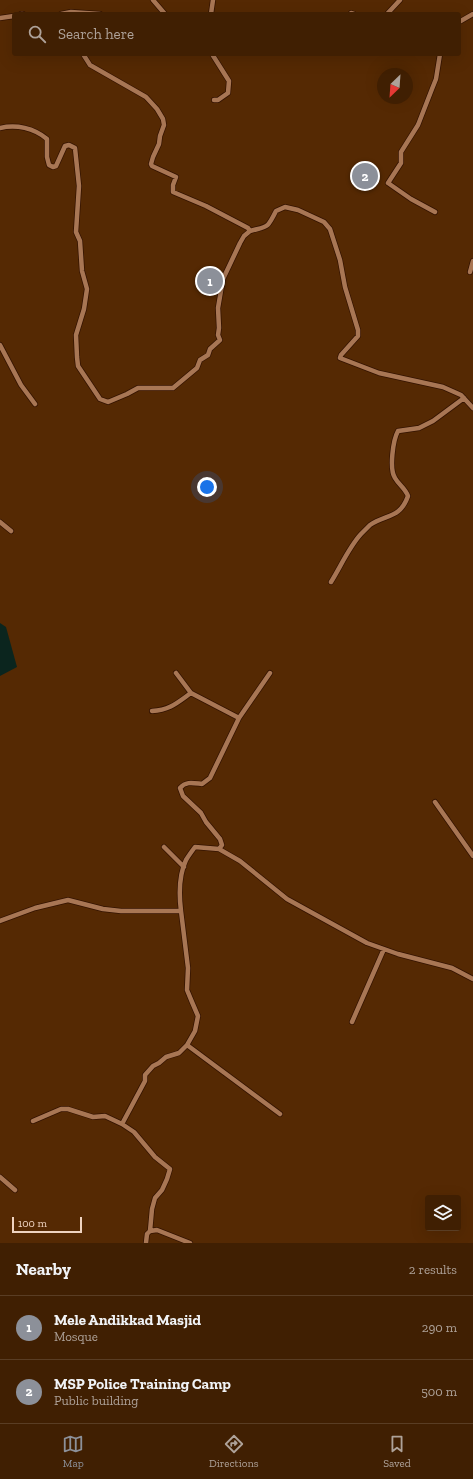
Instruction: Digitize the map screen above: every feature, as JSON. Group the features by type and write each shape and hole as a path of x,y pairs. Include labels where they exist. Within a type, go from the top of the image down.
{"street":[{"path":"153,0 163,12"},
{"path":"211,12 213,0"},
{"path":"389,12 400,0"},
{"path":"461,21 473,14"},
{"path":"0,18 12,16"},
{"path":"84,56 90,65 146,98 164,119 159,144 151,164 156,168 176,177 173,185 173,192 206,206 248,228 250,231"},
{"path":"213,56 229,81 228,93 218,100 214,100"},
{"path":"435,212 411,199 388,183 401,163 401,152 418,125 436,79 440,56"},
{"path":"0,128 17,126 42,135 47,139 47,157 49,165 53,168 56,166 65,146 69,145 75,148 79,186 76,232 80,241 82,271 87,289 84,309 76,335 77,357 78,366 100,399 108,402 138,388 173,388 197,368 200,360 208,355 210,349 220,340 218,335 220,328 218,308 223,279 240,243 244,236 250,231 265,227 269,224 276,211 285,207 298,210 324,222 330,229 340,260 345,287 358,330 358,336 340,358 379,372 443,387 461,395 473,408"},
{"path":"470,272 473,260"},
{"path":"0,345 21,385 35,404"},
{"path":"331,582 360,536 371,525 389,517 402,508 407,500 408,496 406,489 394,477 392,454 394,437 398,431 419,428 443,414 464,398"},
{"path":"0,522 11,530"},
{"path":"176,673 191,693 239,718"},
{"path":"219,849 222,845 220,839 206,822 201,813 183,796 180,788 183,784 189,782 202,784 210,778 239,718 270,673"},
{"path":"152,711 162,711 170,708 191,693"},
{"path":"435,802 473,856"},
{"path":"164,847 184,867"},
{"path":"122,1124 145,1081 145,1075 153,1066 166,1057 178,1054 187,1045 196,1031 198,1016 187,990 188,968 180,898 184,867 195,847 219,849 240,861 288,899 367,943 452,968 473,979"},
{"path":"0,921 34,908 68,900 121,912 181,911"},
{"path":"352,1022 384,949"},
{"path":"187,1045 280,1114"},
{"path":"33,1121 61,1109 68,1109 93,1117 104,1116 122,1124 134,1132 155,1157 170,1169 162,1190 155,1198 152,1209 150,1231 147,1234 146,1243"},
{"path":"0,1177 15,1190"},
{"path":"150,1231 157,1230 190,1243"}],"water":[{"path":"0,623 6,627 17,667 0,676"}],"place":[{"name":"MSP Police Training Camp","path":"365,176"},
{"name":"Mele Andikkad Masjid","path":"210,281"}]}
